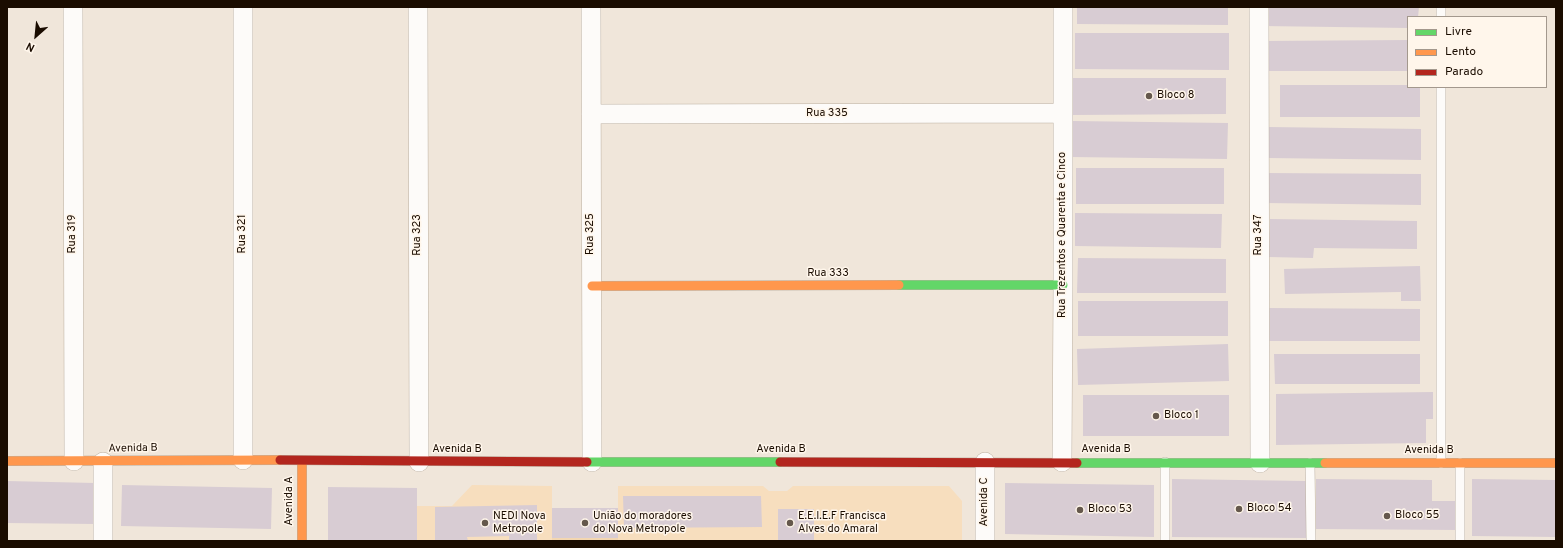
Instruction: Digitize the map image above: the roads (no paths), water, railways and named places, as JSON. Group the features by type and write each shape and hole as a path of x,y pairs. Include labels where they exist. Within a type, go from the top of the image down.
{"street":[{"name":"Rua 319","path":"73,7 74,461"},
{"name":"Rua 321","path":"243,7 243,460"},
{"name":"Rua 323","path":"418,7 419,462"},
{"name":"Rua 325","path":"591,7 592,462"},
{"name":"Rua Trezentos e Quarenta e Cinco","path":"1062,462 1064,285 1062,113 1063,7"},
{"name":"Rua 347","path":"1259,7 1260,463"},
{"name":"Rua 335","path":"591,114 1062,113"},
{"name":"Rua 333","path":"592,286 1064,285"},
{"name":"Avenida B","path":"7,461 103,462 243,460 302,462 1556,463"},
{"path":"103,462 103,541"},
{"name":"Avenida A","path":"302,462 302,541"},
{"name":"Avenida C","path":"985,462 985,541"}],"lane":[{"path":"1441,88 1441,463"},
{"path":"1165,462 1165,541"},
{"path":"1310,462 1311,541"},
{"path":"1460,463 1460,541"}],"place":[{"name":"Bloco 8","path":"1149,96"},
{"name":"Bloco 1","path":"1156,416"},
{"name":"Bloco 54","path":"1239,509"},
{"name":"Bloco 53","path":"1080,510"},
{"name":"Bloco 55","path":"1387,516"},
{"name":"NEDI Nova Metropole","path":"485,523"},
{"name":"União do moradores do Nova Metropole","path":"585,523"},
{"name":"E.E.I.E.F Francisca Alves do Amaral","path":"790,523"}]}
